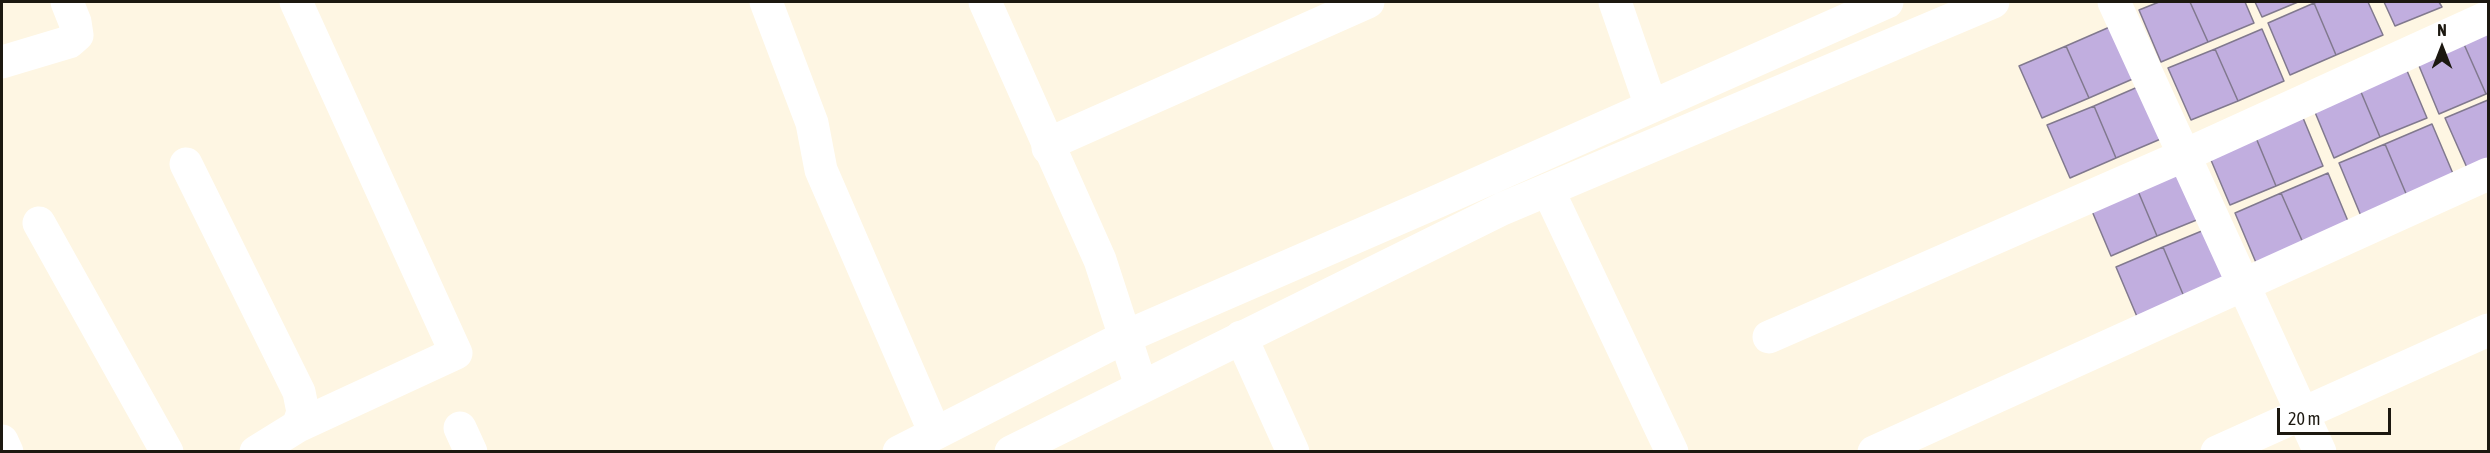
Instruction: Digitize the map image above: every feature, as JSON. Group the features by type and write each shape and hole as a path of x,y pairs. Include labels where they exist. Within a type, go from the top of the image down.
{"street":[{"path":"2,62 69,42 77,35 75,22 67,2"},
{"path":"256,452 298,426 456,353 296,2"},
{"path":"766,2 812,123 821,170 934,433"},
{"path":"985,2 1100,260 1141,386"},
{"path":"1048,146 1368,2"},
{"path":"1615,2 1651,106"},
{"path":"899,452 1125,337 1887,2"},
{"path":"1011,452 1502,209 1993,2"},
{"path":"2114,2 2320,452"},
{"path":"1769,337 2185,155 2488,17"},
{"path":"186,164 299,392 303,412 298,426"},
{"path":"1874,452 2488,174"},
{"path":"1548,189 1672,452"},
{"path":"39,223 167,452"},
{"path":"2217,452 2488,330"},
{"path":"1241,337 1293,452"},
{"path":"2,441 7,452"}],"building":[{"path":"2159,2 2190,2 2208,42 2161,62 2139,10"},
{"path":"2190,2 2245,2 2254,23 2208,42"},
{"path":"2255,2 2298,2 2262,17"},
{"path":"2368,2 2383,35 2336,55 2314,3"},
{"path":"2384,2 2439,2 2442,7 2395,26"},
{"path":"2314,3 2336,55 2290,75 2268,23"},
{"path":"2112,26 2135,78 2089,98 2066,46"},
{"path":"2262,29 2284,81 2238,101 2215,49"},
{"path":"2488,31 2488,93 2486,94 2463,42"},
{"path":"2463,42 2486,94 2439,114 2417,61"},
{"path":"2066,46 2089,98 2042,118 2019,66"},
{"path":"2215,49 2238,101 2191,120 2168,68"},
{"path":"2405,66 2427,118 2380,137 2358,85"},
{"path":"2358,85 2380,137 2334,158 2312,105"},
{"path":"2140,86 2163,138 2116,158 2094,106"},
{"path":"2488,100 2488,162 2468,170 2445,118"},
{"path":"2094,106 2116,158 2070,178 2047,125"},
{"path":"2301,113 2323,166 2276,186 2254,133"},
{"path":"2432,124 2454,176 2407,196 2385,144"},
{"path":"2254,133 2276,186 2230,205 2208,153"},
{"path":"2385,144 2407,196 2361,216 2339,163"},
{"path":"2181,165 2204,217 2157,236 2135,184"},
{"path":"2328,173 2350,226 2304,245 2281,193"},
{"path":"2135,184 2157,236 2111,256 2089,204"},
{"path":"2281,193 2304,245 2257,265 2235,213"},
{"path":"2209,228 2231,280 2185,299 2163,247"},
{"path":"2163,247 2185,299 2138,319 2116,267"}]}
